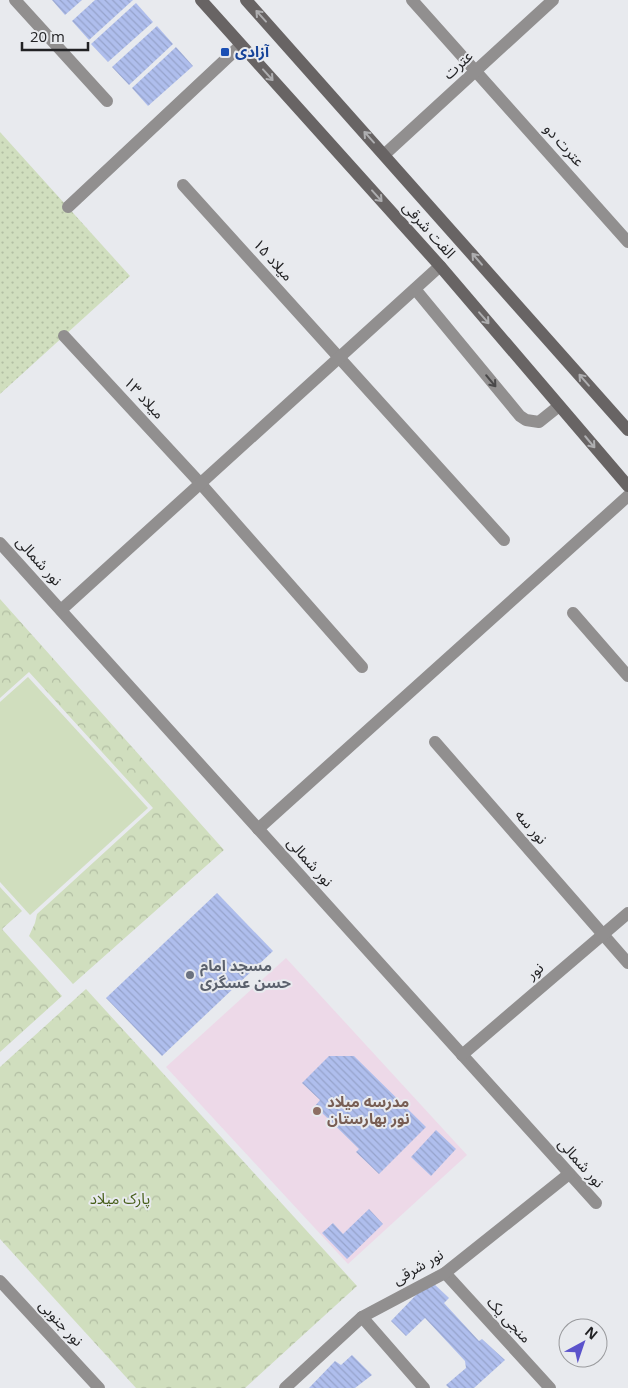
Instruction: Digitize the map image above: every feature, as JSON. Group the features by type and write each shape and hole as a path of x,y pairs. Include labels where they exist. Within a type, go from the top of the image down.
{"main road":[{"name":"الفت شرقی","path":"200,0 440,266 628,486"},
{"name":"الفت شرقی","path":"246,0 385,154 628,430"}],"street":[{"path":"15,0 107,101"},
{"name":"عترت دو","path":"412,0 628,242"},
{"name":"عترت","path":"385,154 553,0"},
{"path":"68,207 241,45"},
{"name":"میلاد ۱۵","path":"183,185 504,540"},
{"path":"61,610 440,266"},
{"path":"415,289 520,416 526,420 539,422 559,406"},
{"name":"میلاد ۱۳","path":"64,336 200,483 362,667"},
{"path":"258,829 628,496"},
{"name":"نور شمالی","path":"0,543 596,1203"},
{"path":"573,613 628,676"},
{"name":"نور سه","path":"435,742 628,963"},
{"name":"نور","path":"462,1055 628,913"},
{"name":"نور شرقی","path":"284,1388 362,1318 444,1273 569,1174"},
{"name":"منجی یک","path":"444,1273 550,1388"},
{"name":"نور جنوبی","path":"0,1281 92,1386"},
{"path":"362,1318 424,1388"}],"shaded area":[{"name":"مدرسه میلاد نور بهارستان","path":"286,958 467,1155 348,1264 166,1067"}],"green space":[{"path":"0,132 130,276 0,394"},
{"path":"0,599 224,850 73,984 29,936 37,914 153,808 29,672 0,698"},
{"path":"28,677 148,808 30,915 0,882 0,702"},
{"path":"0,887 22,911 2,929 62,996 0,1052"},
{"name":"پارک میلاد","path":"86,989 357,1286 245,1388 136,1388 0,1239 0,1067"}],"building":[{"path":"52,0 82,0 65,15"},
{"path":"95,0 133,0 89,40 72,21"},
{"path":"136,3 153,22 108,62 91,44"},
{"path":"157,26 173,44 129,85 112,67"},
{"path":"176,47 193,66 148,106 132,88"},
{"name":"مسجد امام حسن عسگری","path":"217,893 273,951 162,1056 106,998"},
{"path":"329,1056 354,1056 426,1127 379,1174 356,1152 359,1149 315,1106 320,1100 302,1083"},
{"path":"436,1130 456,1149 431,1176 411,1157"},
{"path":"369,1209 383,1224 347,1259 322,1233 333,1223 343,1234"},
{"path":"432,1282 449,1298 444,1303 479,1341 482,1339 505,1360 474,1388 449,1388 446,1385 466,1368 465,1361 425,1318 406,1336 391,1321 416,1295"},
{"path":"352,1355 372,1375 355,1388 309,1388 335,1361 341,1365"}],"place":[{"name":"آزادی","path":"225,52"},
{"name":"مسجد امام حسن عسگری","path":"190,975"},
{"name":"مدرسه میلاد نور بهارستان","path":"317,1111"}]}
